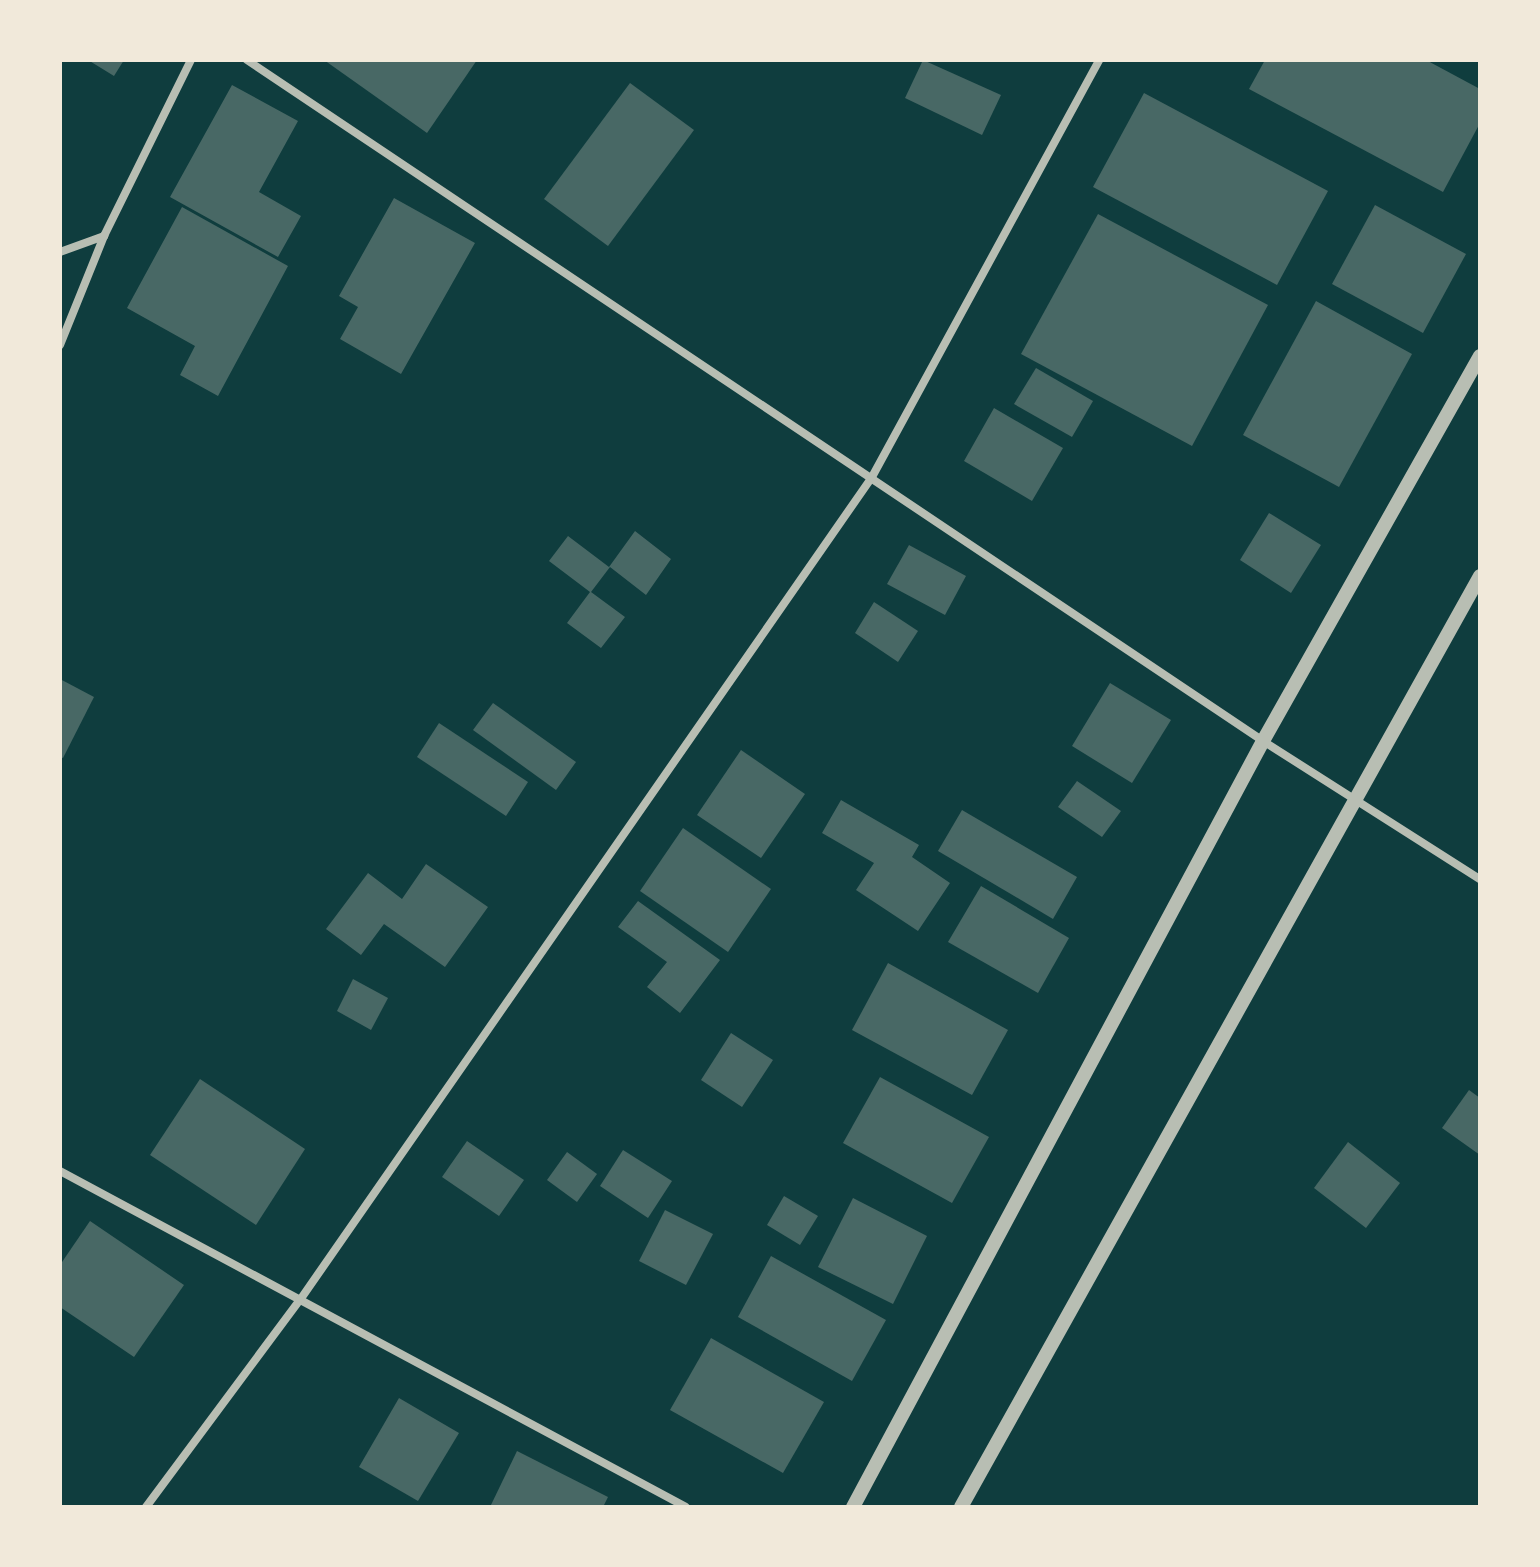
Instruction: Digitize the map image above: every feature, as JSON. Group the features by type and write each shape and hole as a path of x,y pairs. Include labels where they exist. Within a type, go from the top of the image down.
{"street":[{"path":"60,345 104,236 191,60"},
{"path":"247,60 1263,741 1480,879"},
{"path":"146,1507 300,1300 872,477 1099,60"},
{"path":"60,252 104,236"},
{"path":"853,1507 1263,741 1480,356"},
{"path":"961,1507 1480,576"},
{"path":"60,1171 686,1507"}],"building":[{"path":"88,60 124,60 114,76"},
{"path":"324,60 477,60 427,133"},
{"path":"923,60 1001,95 982,135 905,98"},
{"path":"1265,60 1426,60 1480,89 1480,123 1443,192 1249,89"},
{"path":"630,83 694,130 608,246 544,199"},
{"path":"232,85 298,121 259,192 301,216 278,257 170,197"},
{"path":"1144,93 1328,191 1277,285 1093,187"},
{"path":"394,198 475,243 401,374 340,339 358,307 339,296"},
{"path":"1375,205 1466,254 1423,333 1332,284"},
{"path":"182,207 288,266 218,396 180,375 195,346 127,308"},
{"path":"1098,214 1268,305 1192,446 1021,354"},
{"path":"1316,301 1412,354 1339,487 1243,435"},
{"path":"1036,368 1093,401 1072,437 1014,404"},
{"path":"994,408 1063,448 1032,501 964,461"},
{"path":"1269,513 1321,545 1291,593 1240,560"},
{"path":"635,531 671,559 646,595 610,567 591,592 625,617 601,648 567,623 590,592 549,561 568,536 609,567"},
{"path":"909,545 966,576 945,615 887,584"},
{"path":"874,602 918,631 898,662 855,633"},
{"path":"60,679 94,697 63,758 60,757"},
{"path":"1110,683 1171,720 1132,783 1072,746"},
{"path":"493,703 576,762 556,790 473,730"},
{"path":"439,723 528,782 506,816 417,757"},
{"path":"741,750 805,794 761,858 697,815"},
{"path":"1077,781 1121,811 1102,837 1058,807"},
{"path":"841,800 919,845 912,857 950,883 918,931 856,890 874,863 822,833"},
{"path":"962,810 1077,877 1053,919 938,851"},
{"path":"683,828 771,889 728,952 640,891"},
{"path":"426,864 488,907 445,967 384,924 361,955 326,929 368,873 402,899"},
{"path":"981,886 1069,938 1038,993 948,942"},
{"path":"638,901 720,960 680,1013 647,987 667,962 618,927"},
{"path":"888,963 1008,1030 972,1095 852,1030"},
{"path":"353,979 388,998 371,1030 337,1011"},
{"path":"731,1033 773,1060 742,1107 701,1080"},
{"path":"880,1077 989,1137 952,1203 843,1143"},
{"path":"200,1079 305,1149 256,1225 150,1155"},
{"path":"1469,1090 1480,1098 1480,1155 1442,1128"},
{"path":"467,1141 524,1180 499,1216 442,1177"},
{"path":"1348,1142 1400,1183 1366,1228 1314,1188"},
{"path":"623,1150 672,1181 648,1218 600,1186"},
{"path":"567,1152 597,1174 577,1202 547,1180"},
{"path":"784,1196 818,1216 800,1245 767,1225"},
{"path":"853,1198 927,1236 893,1304 818,1267"},
{"path":"665,1210 713,1234 686,1285 639,1261"},
{"path":"90,1221 184,1285 134,1357 60,1307 60,1265"},
{"path":"771,1256 886,1320 852,1381 738,1317"},
{"path":"711,1338 824,1402 783,1473 670,1410"},
{"path":"399,1398 459,1433 418,1501 359,1467"},
{"path":"517,1451 608,1497 603,1507 490,1507"}]}
